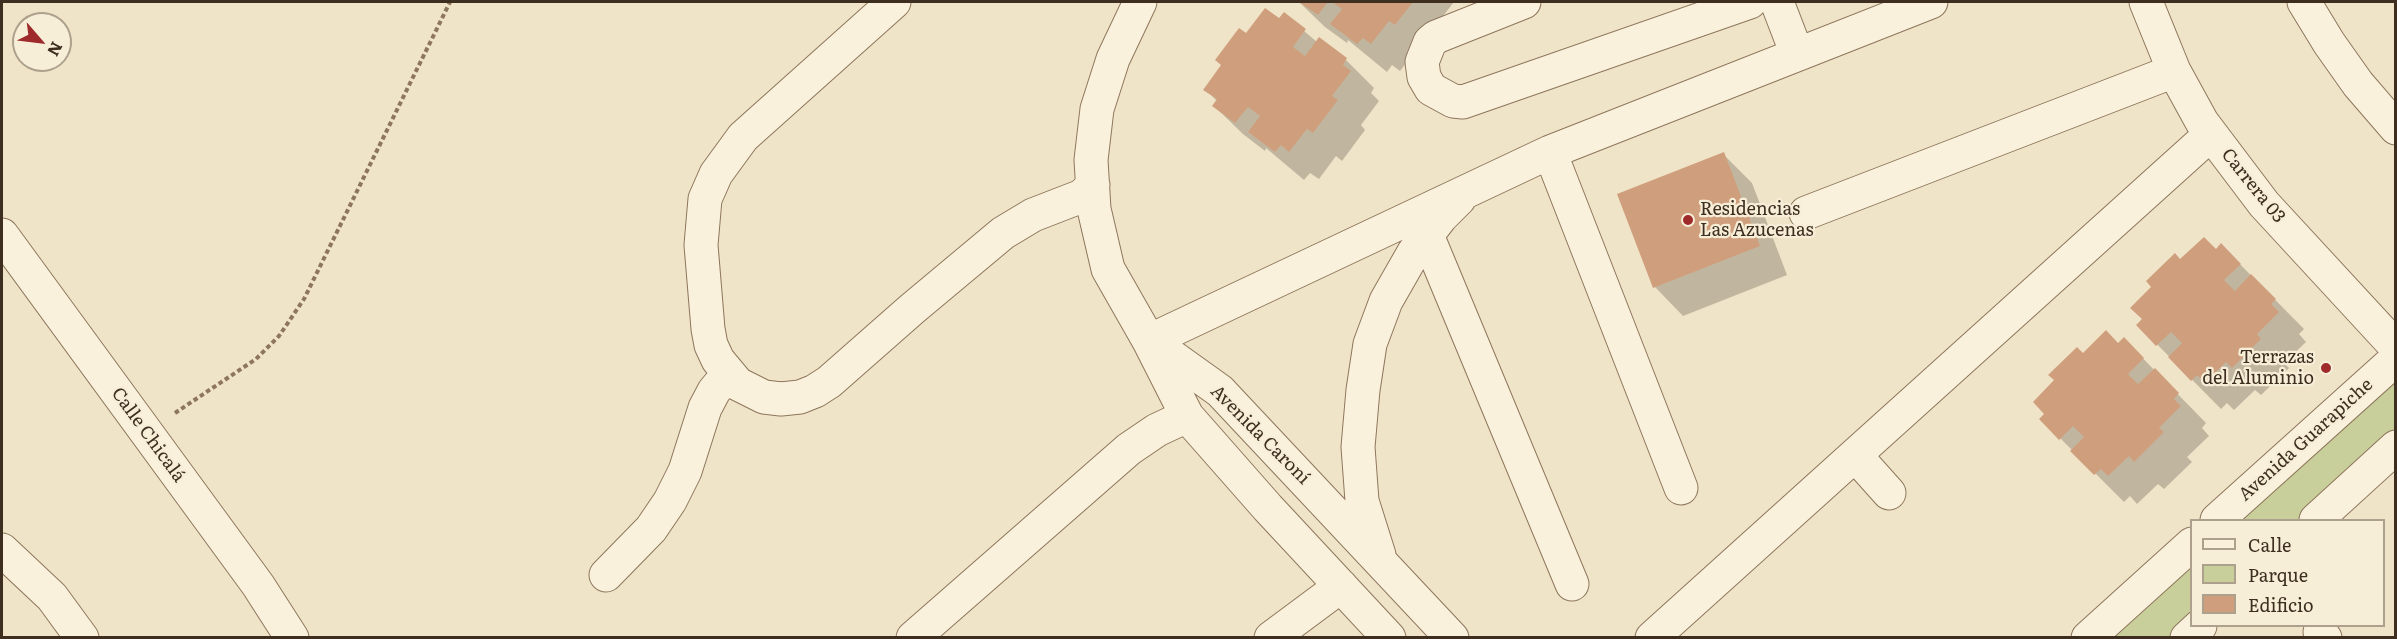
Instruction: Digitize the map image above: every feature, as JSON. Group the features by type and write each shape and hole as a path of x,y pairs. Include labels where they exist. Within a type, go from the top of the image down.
{"street":[{"path":"894,2 743,137 716,174 705,199 701,245 711,345 718,360 738,384 764,397 781,399 800,397 815,391 829,382 1003,233 1033,215 1082,196 1093,185"},
{"path":"1140,2 1113,59 1097,109 1091,160 1094,209 1108,269 1149,340 1550,152 1931,2"},
{"path":"1524,2 1436,37 1430,42 1422,62 1424,77 1431,89 1454,101 1463,102 1750,2"},
{"path":"1777,2 1797,54"},
{"name":"Carrera 03","path":"2146,2 2174,71 2211,134 2264,204 2396,347"},
{"path":"2304,2 2346,68 2396,128"},
{"path":"1806,213 2174,71"},
{"path":"1652,638 2211,134"},
{"path":"1550,152 1681,488"},
{"path":"1382,562 1362,501 1358,447 1370,344 1386,301 1414,252 1441,217 1469,189"},
{"name":"Calle Chicalá","path":"2,235 258,585 292,638"},
{"path":"1427,235 1572,584"},
{"name":"Avenida Caroní","path":"1149,340 1187,416 1268,508 1389,638"},
{"name":"Avenida Caroní","path":"1149,340 1220,391 1452,638"},
{"name":"Avenida Guarapiche","path":"2218,519 2396,359"},
{"path":"606,575 651,529 670,501 685,471 705,408 714,391 728,374"},
{"path":"914,638 1129,449 1157,430 1187,416"},
{"path":"2317,519 2396,447"},
{"path":"1855,455 1889,493"},
{"path":"2088,638 2190,546"},
{"path":"2,550 52,597 82,638"},
{"path":"1271,638 1341,586"},
{"path":"2187,638 2199,627"}],"path":[{"path":"147,433 255,360 279,336 304,299 450,2"}],"green space":[{"path":"2395,359 2395,447 2317,519 2218,519"},
{"path":"2190,545 2192,627 2187,637 2088,638"}],"building":[{"path":"1299,2 1328,2 1318,15"},
{"path":"1332,2 1413,2 1395,25 1389,21 1371,44 1363,38 1357,44 1330,24 1342,9"},
{"path":"1265,8 1279,18 1284,12 1306,29 1293,47 1305,56 1319,37 1347,58 1343,65 1351,71 1332,96 1338,100 1313,133 1307,129 1289,152 1281,145 1275,152 1248,132 1260,116 1248,107 1235,123 1212,106 1217,99 1203,90 1221,65 1215,60 1239,28 1246,33"},
{"name":"Residencias Las Azucenas","path":"1724,152 1760,246 1653,288 1617,194"},
{"path":"2204,237 2216,249 2221,243 2241,264 2224,280 2235,291 2251,274 2276,299 2271,304 2279,312 2257,334 2261,339 2232,368 2226,362 2205,383 2197,375 2191,381 2168,357 2182,343 2171,332 2156,346 2136,325 2142,319 2130,308 2151,287 2146,281 2175,253 2180,259"},
{"path":"2106,330 2118,343 2124,337 2144,358 2128,374 2138,384 2155,368 2179,393 2174,399 2181,406 2159,428 2164,432 2134,462 2129,456 2108,476 2101,469 2094,475 2070,451 2084,437 2073,426 2059,440 2039,419 2044,414 2033,402 2054,380 2048,375 2077,347 2083,353"}],"place":[{"name":"Residencias Las Azucenas","path":"1688,220"},
{"name":"Terrazas del Aluminio","path":"2326,368"}]}
